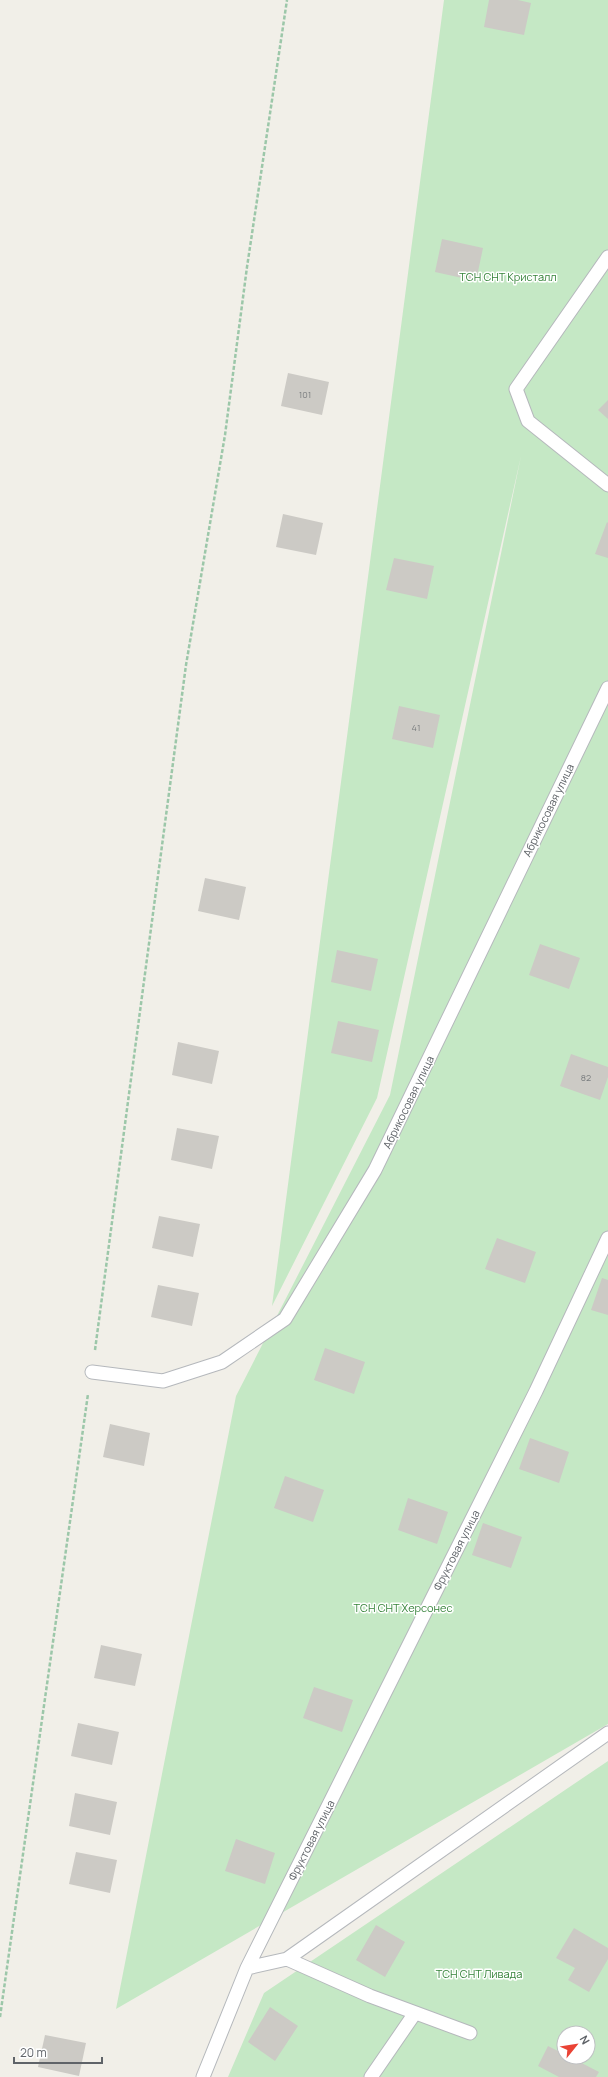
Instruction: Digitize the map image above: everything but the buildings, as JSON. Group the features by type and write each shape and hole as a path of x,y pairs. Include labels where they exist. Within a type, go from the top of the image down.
{"lane":[{"path":"608,257 516,389 528,421 608,485"},
{"name":"Абрикосовая улица","path":"92,1372 163,1381 222,1362 285,1319 375,1170 608,688"},
{"name":"Фруктовая улица","path":"203,2077 247,1968 536,1391 608,1238"},
{"path":"247,1968 287,1959 608,1733"},
{"path":"287,1959 370,1996 470,2033"},
{"path":"371,2077 415,2013"}],"path":[{"path":"0,2017 92,1372 186,665 226,435 247,267 287,0"}],"green space":[{"name":"ТСН СНТ Херсонес","path":"444,0 608,0 608,1724 116,2009 236,1396 390,1095 521,456 377,1098 272,1306"},
{"name":"ТСН СНТ Ливада","path":"608,1761 608,2077 228,2077 264,1993"}],"park label":[{"name":"ТСН СНТ Кристалл","path":"508,276"}]}
